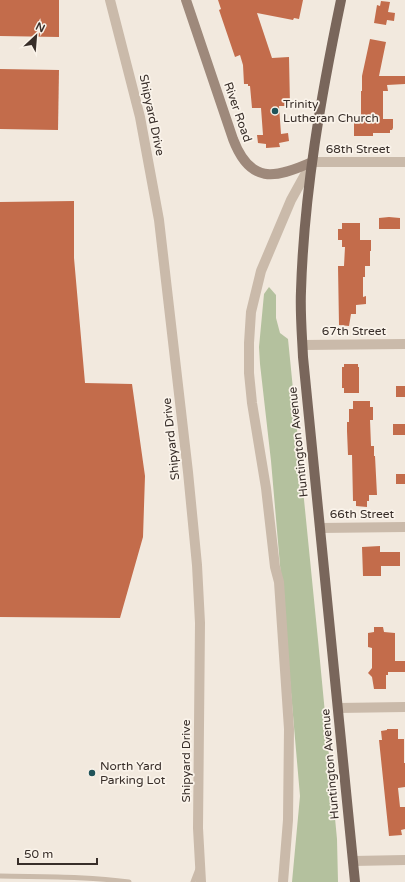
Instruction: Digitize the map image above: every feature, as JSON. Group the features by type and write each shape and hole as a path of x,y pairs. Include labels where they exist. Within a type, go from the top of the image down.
{"main road":[{"name":"Huntington Avenue","path":"341,0 330,53 312,162 304,228 302,278 303,344 355,882"}],"street":[{"name":"Shipyard Drive","path":"110,0 140,117 159,220 188,472 197,566 200,623 198,824 201,882"},
{"name":"River Road","path":"186,0 233,139 241,157 246,164 252,169 266,174 284,173 298,169 312,162"},
{"name":"68th Street","path":"312,162 405,162"},
{"path":"283,882 288,820 290,763 289,723 279,582 275,567 266,488 252,403 249,373 249,340 251,312 261,271 291,200 312,162"},
{"name":"67th Street","path":"303,344 405,344"},
{"name":"66th Street","path":"320,528 405,527"},
{"path":"338,708 405,708"},
{"path":"353,861 405,860"}],"lane":[{"path":"193,882 200,864"},
{"path":"0,876 63,879 109,879 129,882"}],"green space":[{"path":"269,287 276,295 276,318 280,333 288,339 337,839 338,882 292,882 300,796 271,461 259,347 264,294"}],"building":[{"path":"0,0 59,0 59,37 0,36"},
{"path":"218,0 303,0 299,19 294,18 293,20 257,13 272,58 289,57 290,106 279,106 281,134 288,133 289,141 279,143 280,147 266,148 266,144 258,143 257,135 263,135 261,108 252,108 250,86 248,86 248,84 244,84 243,65 240,55 235,57 219,10 221,9"},
{"path":"381,1 390,2 388,12 395,13 394,21 387,20 386,25 374,23 377,5 380,6"},
{"path":"370,39 386,42 379,76 405,76 405,84 387,85 388,91 383,91 383,119 393,119 393,128 390,130 390,133 373,133 373,136 354,136 354,119 361,119 362,76"},
{"path":"0,69 59,70 58,130 0,129"},
{"path":"74,201 74,258 85,383 132,384 145,476 143,537 120,618 0,617 0,202"},
{"path":"379,218 400,218 400,229 379,229"},
{"path":"342,223 360,223 360,240 371,240 370,266 365,266 365,277 363,277 363,297 366,296 366,304 356,305 356,314 351,314 349,326 339,325 338,266 344,266 345,247 342,247 342,240 338,240 338,229 342,229"},
{"path":"344,364 358,364 359,393 344,393 344,388 342,388 342,367 344,367"},
{"path":"396,386 405,386 405,397 396,397"},
{"path":"353,401 370,401 370,407 373,407 373,420 370,420 371,446 374,446 377,495 369,495 367,507 356,506 356,501 353,501 352,455 348,455 347,422 349,422 349,409 353,409"},
{"path":"393,424 405,424 405,435 393,435"},
{"path":"396,474 405,474 405,484 396,484"},
{"path":"380,546 380,552 400,552 400,566 381,566 381,576 363,576 362,547"},
{"path":"374,627 383,627 384,632 395,633 395,661 405,661 405,672 388,672 388,675 386,675 386,689 374,689 372,677 368,673 372,668 372,648 368,647 368,633 374,632"},
{"path":"387,729 398,729 398,739 404,739 405,787 398,788 400,807 405,807 405,829 401,830 402,835 389,836 379,740 382,740 381,731"}],"place":[{"name":"Trinity Lutheran Church","path":"275,111"},
{"name":"North Yard Parking Lot","path":"92,773"}]}
